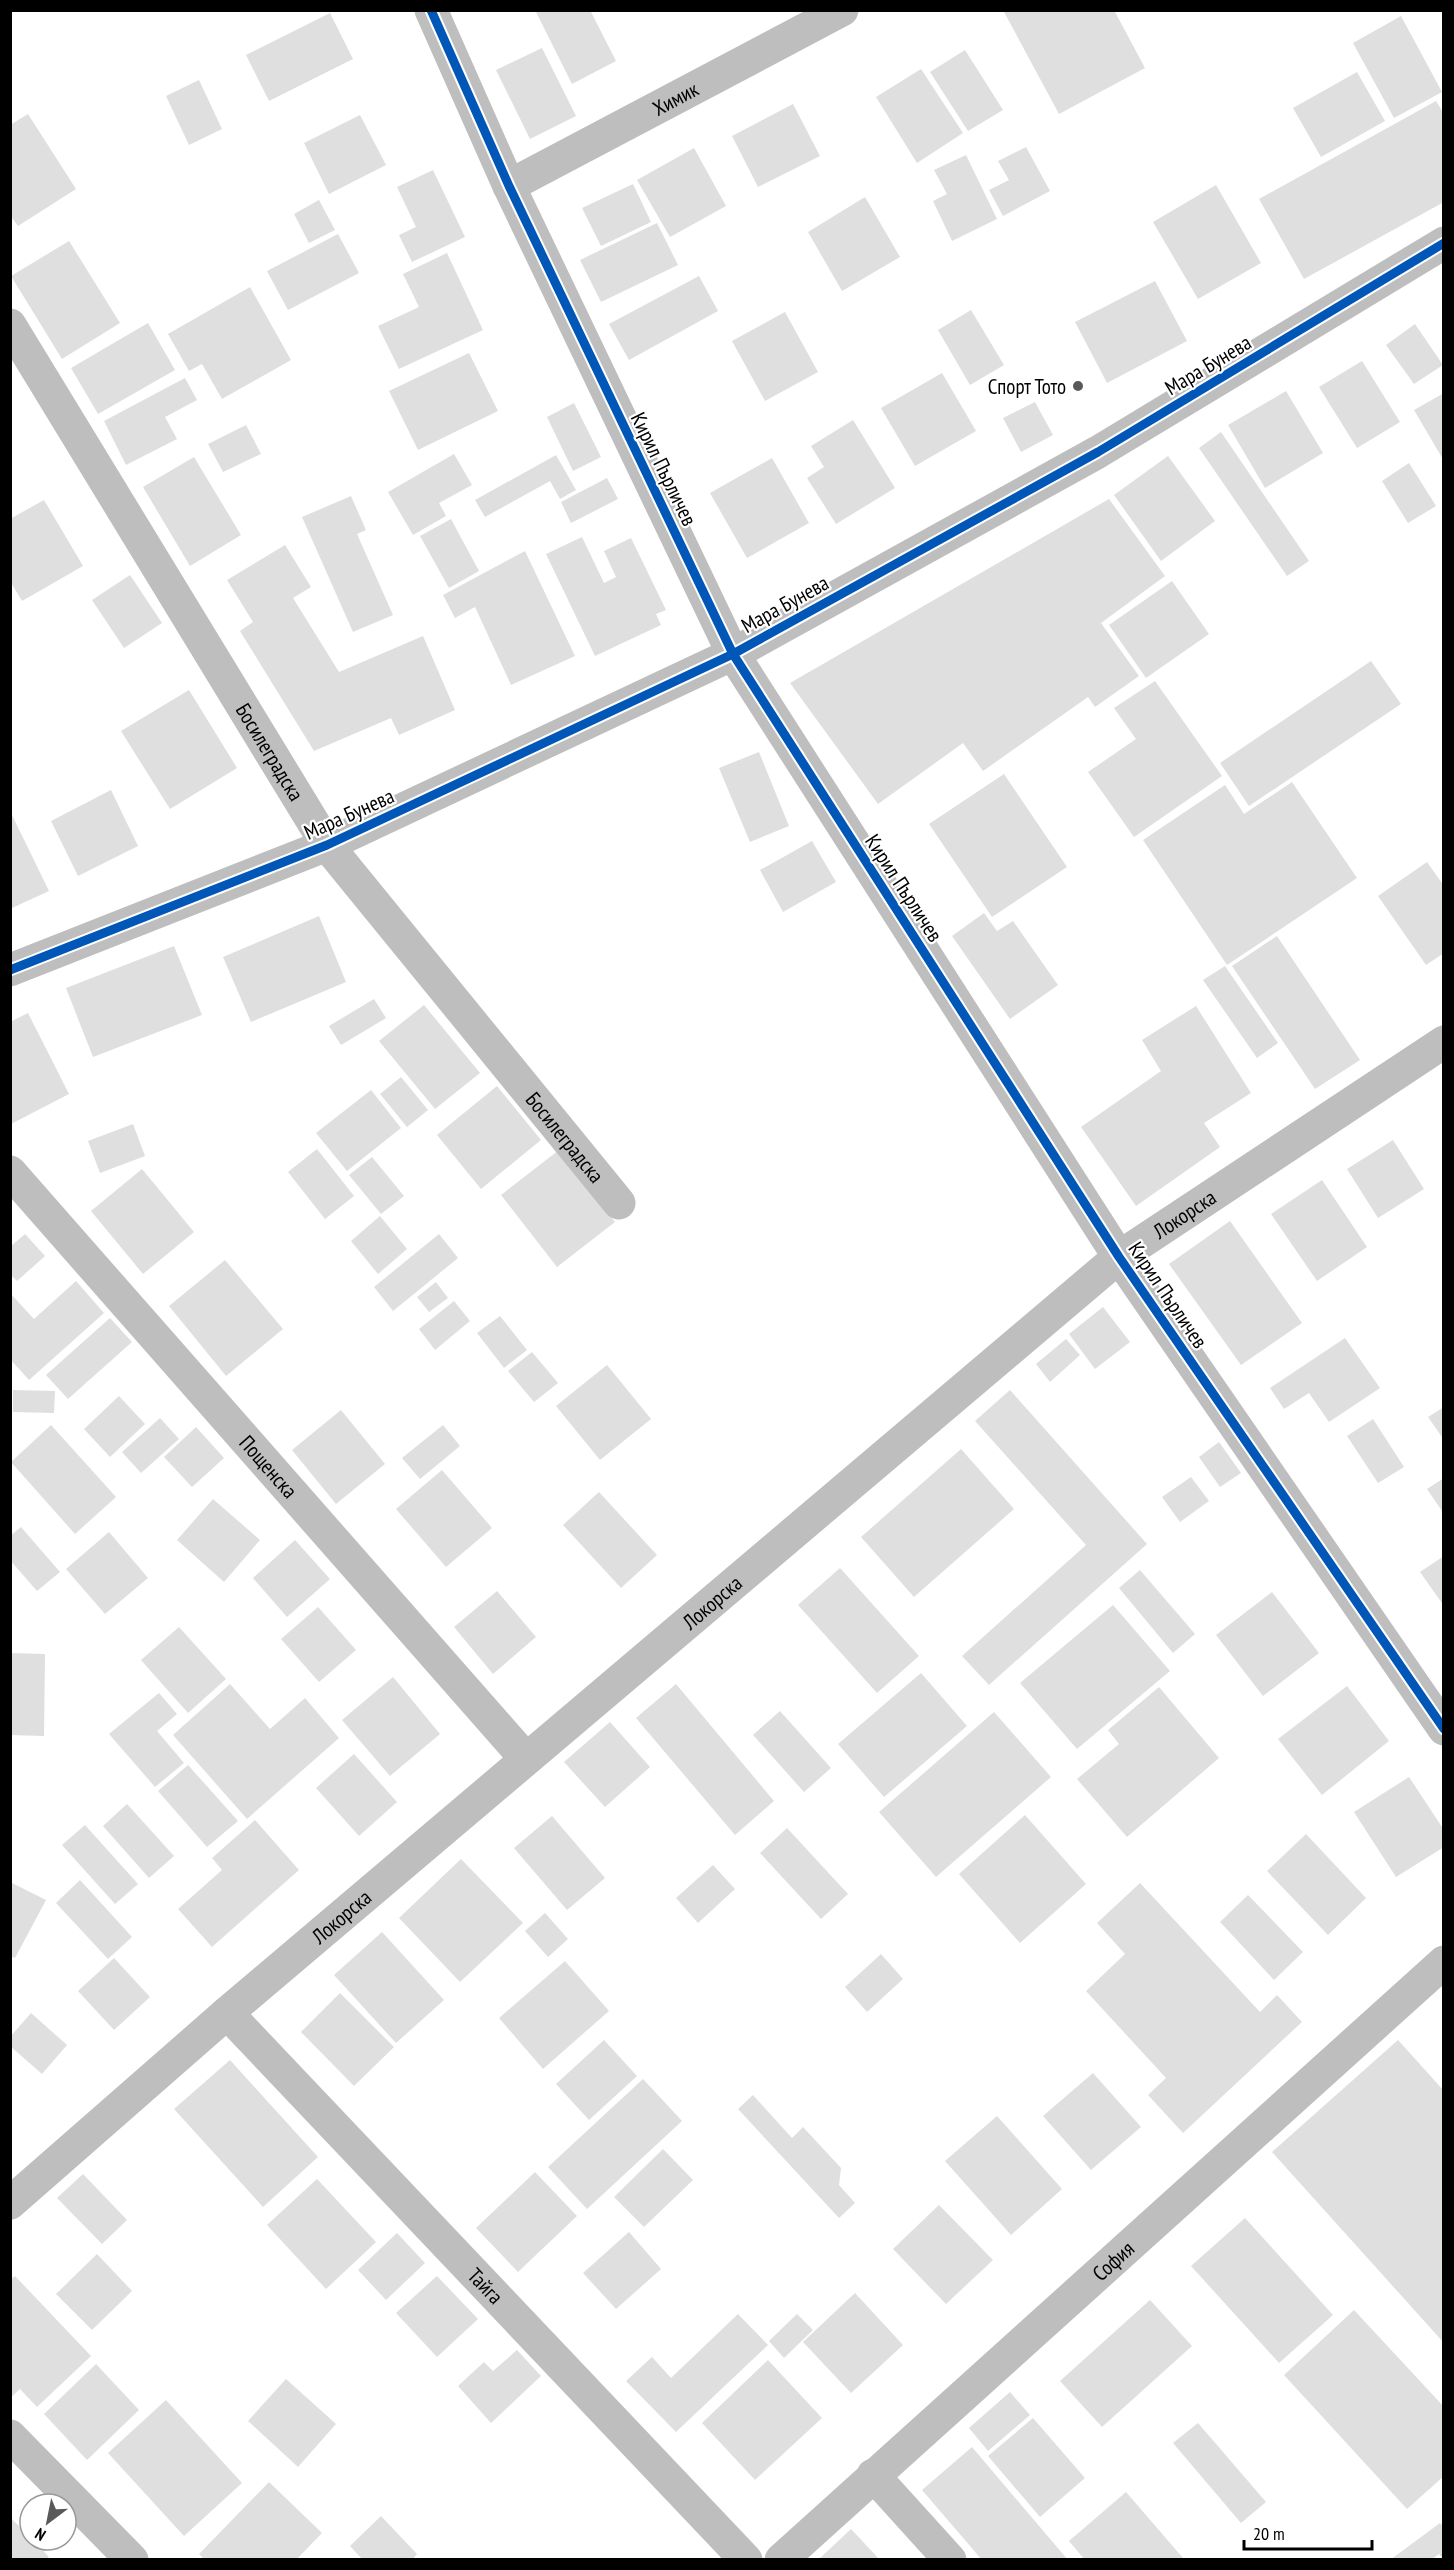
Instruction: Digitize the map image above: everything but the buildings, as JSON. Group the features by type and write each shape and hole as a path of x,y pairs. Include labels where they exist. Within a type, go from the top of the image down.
{"street":[{"name":"Кирил Пърличев","path":"432,10 509,186 733,654 1119,1257 1443,1729"},
{"name":"Химик","path":"509,186 842,10"},
{"name":"Мара Бунева","path":"10,970 327,845 733,654 1098,452 1443,243"},
{"name":"Босилеградска","path":"10,325 327,845 619,1203"},
{"name":"Локорска","path":"10,2202 226,2013 1119,1257 1443,1042"},
{"name":"Пощенска","path":"10,1172 526,1759"},
{"name":"София","path":"781,2559 1443,1962"},
{"name":"Тайга","path":"226,2013 746,2559"},
{"path":"10,2436 132,2559"},
{"path":"873,2475 950,2559"}],"cycle path":[{"path":"431,10 509,186 733,654 1119,1257 1444,1729"},
{"path":"10,970 327,845 733,654 1098,452 1444,243"}],"place":[{"name":"Спорт Тото","path":"1078,386"}]}
